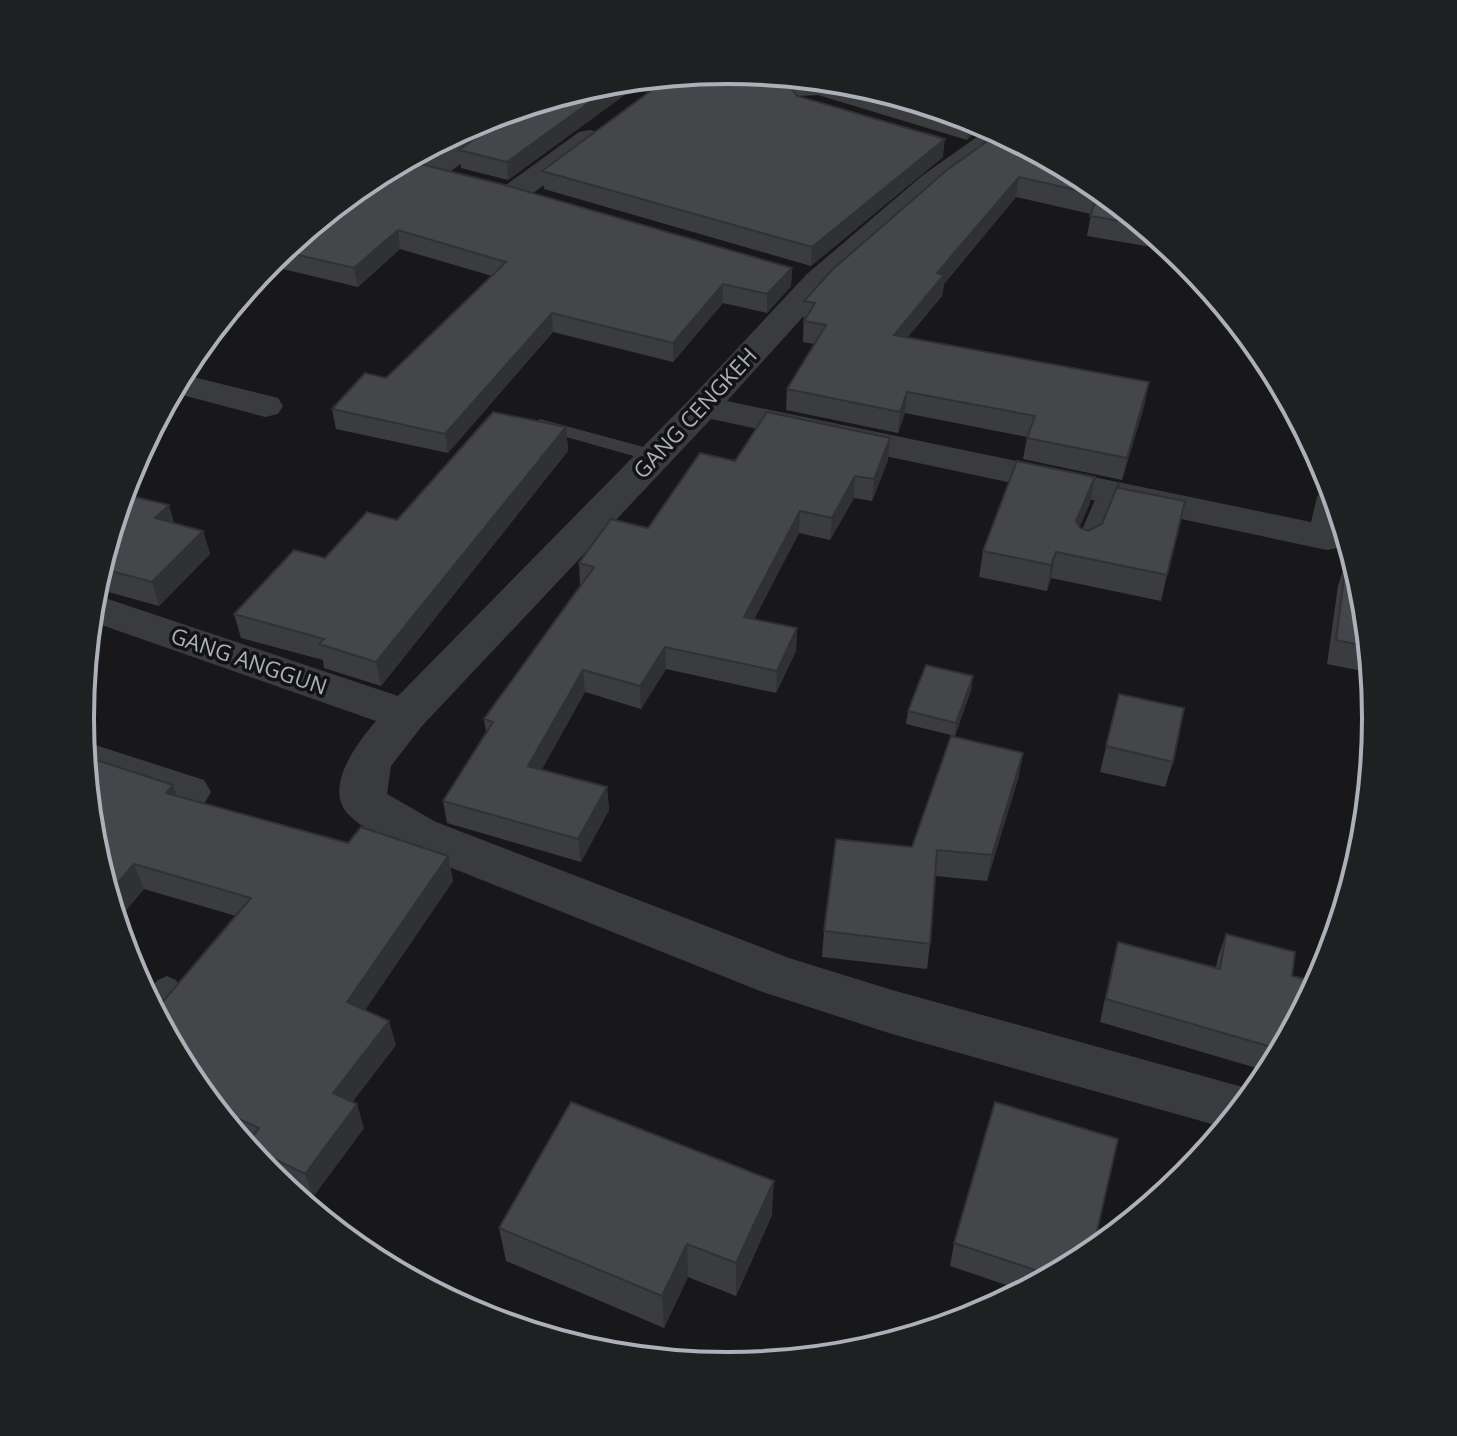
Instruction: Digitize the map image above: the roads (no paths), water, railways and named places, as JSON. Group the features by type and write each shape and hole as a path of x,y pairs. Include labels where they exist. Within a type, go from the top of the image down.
{"street":[{"path":"488,187 616,118"},
{"path":"937,141 989,140"},
{"path":"465,142 419,170 544,202"},
{"name":"GANG CENGKEH","path":"993,142 802,277 703,407 406,715 370,760 363,776 365,803 419,835 778,976 892,1012 1230,1106"},
{"path":"188,386 265,406"},
{"path":"703,407 1337,540"},
{"name":"GANG ANGGUN","path":"104,612 406,715"},
{"path":"96,761 188,792"}],"lane":[{"path":"523,419 655,456"},
{"path":"1084,548 1107,493"}]}
